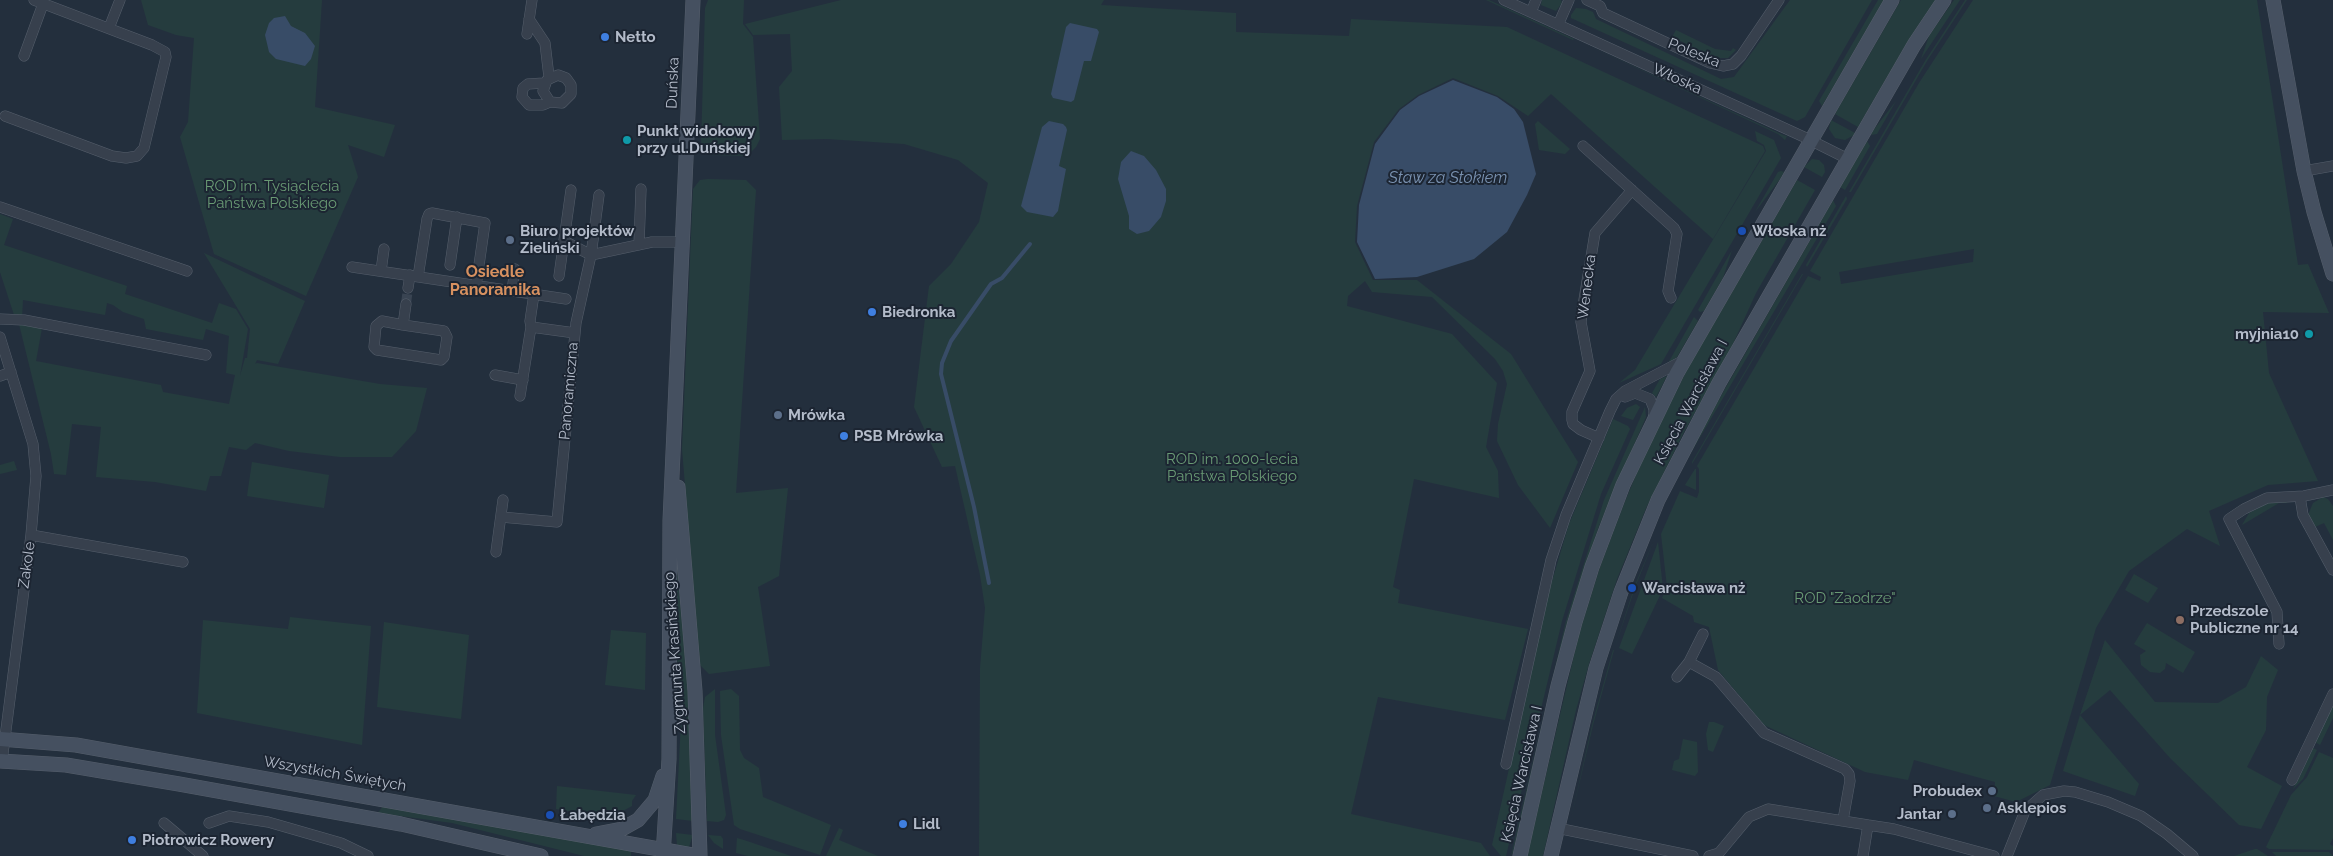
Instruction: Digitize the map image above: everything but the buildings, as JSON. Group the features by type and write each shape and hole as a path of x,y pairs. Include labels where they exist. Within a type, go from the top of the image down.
{"street":[{"path":"109,28 120,0"},
{"path":"527,34 532,0"},
{"name":"Duńska","path":"686,167 693,0"},
{"name":"Włoska","path":"1504,0 1811,140 1848,159"},
{"path":"1531,12 1536,0"},
{"path":"1558,24 1569,0"},
{"name":"Poleska","path":"1587,0 1600,6 1602,13 1710,63 1723,66 1733,64 1741,56 1779,0"},
{"name":"Księcia Warcisława I","path":"1520,856 1558,686 1582,596 1613,512 1654,418 1685,358 1892,0"},
{"name":"Księcia Warcisława I","path":"1551,856 1596,668 1618,599 1655,508 1705,408 1914,45 1944,0"},
{"path":"2272,0 2304,171 2333,274"},
{"path":"6,116 117,158 132,158 141,153 166,57 160,48 38,1 24,56"},
{"path":"529,19 545,44 547,80 544,95 550,102 558,104 566,101 572,89 569,81 562,76 547,80 528,84 523,88 522,97 529,105 543,105 550,102"},
{"path":"1583,146 1674,228 1677,234 1668,291 1671,298"},
{"path":"2304,171 2333,166"},
{"name":"Zygmunta Krasińskiego","path":"664,853 669,759 668,573 686,167"},
{"path":"639,245 641,189"},
{"path":"559,276 571,190"},
{"name":"Wenecka","path":"1599,438 1581,430 1573,424 1572,420 1572,412 1590,371 1581,322 1583,306 1595,233 1632,190"},
{"name":"Panoramiczna","path":"501,517 557,522 575,333 591,255 599,195"},
{"path":"0,207 187,271"},
{"path":"408,288 414,276 429,214 485,223 476,286"},
{"path":"450,265 457,217"},
{"path":"564,241 591,255 639,245 668,241 683,242"},
{"path":"381,271 384,249"},
{"path":"352,267 566,299"},
{"path":"512,291 516,269"},
{"path":"520,396 531,327 530,321 534,294"},
{"path":"403,325 406,304"},
{"path":"0,319 24,320 206,355"},
{"path":"382,321 403,325 444,331 447,337 444,357 441,360 376,350 374,346 376,326 382,321"},
{"path":"531,327 575,333"},
{"name":"Zakole","path":"0,337 35,455 36,486 31,535 2,739 1,761"},
{"path":"1506,764 1551,560 1566,515 1610,411 1616,399 1625,391 1674,366 1685,358"},
{"path":"0,376 11,372"},
{"path":"495,375 523,380"},
{"path":"1610,411 1623,398 1635,393 1647,397 1653,403 1654,418"},
{"name":"Zygmunta Krasińskiego","path":"674,448 696,700 699,856"},
{"path":"2279,644 2277,612 2229,519 2267,498 2300,497 2333,490"},
{"path":"2300,497 2303,515 2333,570"},
{"path":"496,552 503,500"},
{"path":"31,535 183,562"},
{"path":"1677,677 1689,662 1704,634"},
{"path":"1689,662 1716,677 1764,733 1845,769 1849,774 1850,780 1843,820"},
{"path":"2292,780 2333,694"},
{"name":"Wszystkich Świętych","path":"2,739 85,746 576,834 664,853 699,856"},
{"name":"Zygmunta Krasińskiego","path":"576,834 610,833 638,820 654,800 669,759"},
{"path":"1,761 66,765 189,786 401,824 542,856"},
{"path":"2007,856 2025,811 2043,795 2064,791 2075,792 2108,802 2141,816 2167,834 2193,856"},
{"path":"1710,856 1719,853 1749,818 1768,809 1894,829 1994,856"},
{"path":"209,822 230,816 268,822 341,843 368,856"},
{"path":"164,823 203,856"},
{"path":"1862,856 1868,825"},
{"path":"1557,828 1693,856"}],"green space":[{"name":"ROD im. Tysiąclecia Państwa Polskiego","path":"141,0 322,0 315,107 395,125 384,157 348,145 358,177 306,296 214,254 180,137 188,122 194,38 176,35 148,25"},
{"path":"708,0 744,0 743,24 753,37 760,139 756,147 747,156 710,155 703,152 701,146 705,8"},
{"name":"ROD im. 1000-lecia Państwa Polskiego","path":"841,0 1104,0 1101,5 1236,13 1236,32 1349,36 1351,19 1507,27 1763,146 1765,151 1713,239 1551,94 1528,116 1498,96 1453,78 1418,95 1399,109 1374,142 1357,206 1355,242 1373,280 1417,280 1511,354 1578,462 1550,528 1518,485 1497,441 1498,424 1507,384 1503,371 1495,359 1432,297 1372,292 1365,281 1348,296 1347,306 1452,334 1497,383 1486,447 1498,471 1499,498 1414,479 1393,587 1400,590 1398,603 1528,629 1505,720 1378,697 1351,814 1481,843 1490,856 979,856 980,668 985,608 980,575 955,466 942,467 914,407 929,286 951,264 979,222 988,183 958,160 904,144 827,139 782,140 779,87 792,71 790,34 753,35 745,24"},
{"path":"1486,0 1489,0 1574,39 1573,40"},
{"path":"1542,0 1561,0 1562,3 1556,11 1541,5"},
{"path":"1790,0 1872,0 1805,117 1797,121 1571,18 1576,8 1586,9 1593,12 1596,19 1721,79 1734,77"},
{"path":"1878,0 1884,0 1822,106 1819,101"},
{"path":"1901,0 1935,0 1904,48 1858,127 1835,114"},
{"path":"1954,0 1960,0 1921,59 1929,36"},
{"path":"1965,0 1967,0 1927,61 1851,192 1849,192 1925,61"},
{"name":"ROD \"Zaodrze\"","path":"1973,0 2257,0 2298,265 2308,264 2329,313 2263,312 2269,373 2318,481 2268,485 2209,511 2220,546 2187,529 2129,571 2096,628 2050,785 2016,802 1994,796 1995,782 1914,760 1908,780 1865,772 1764,725 1718,670 1709,627 1694,622 1693,616 1662,598 1667,587 1661,534 1680,491 1697,498 1699,492 1699,469 1697,466 1808,276 1820,281 1821,277 1810,271 1919,83","holes":["1974,249 1973,262 1841,284 1839,272"]},
{"path":"1676,30 1715,49 1731,51 1733,48 1736,50 1728,58 1716,58 1672,37"},
{"path":"1581,42 1787,136 1785,140 1778,134"},
{"path":"1896,101 1877,134 1871,135 1872,132"},
{"path":"1831,120 1855,133 1854,135 1845,140 1835,138 1829,129"},
{"path":"1538,121 1570,149 1565,154 1539,150 1535,124"},
{"path":"1755,131 1774,140 1781,158 1661,364 1619,383 1635,370 1766,151 1764,145 1757,141"},
{"path":"1867,141 1870,146 1845,190 1840,187"},
{"path":"1812,159 1819,160 1824,165 1825,172 1822,177 1804,167"},
{"path":"1778,172 1784,172 1780,179 1755,212"},
{"path":"700,180 746,180 756,190 736,493 788,488 779,576 758,587 770,666 709,674 700,665 682,449 693,189"},
{"path":"1797,180 1815,190 1756,293 1732,346 1684,432 1647,506 1617,579 1589,664 1576,710 1543,856 1527,856 1579,634 1601,564 1624,504 1643,458 1688,368"},
{"path":"1846,196 1847,199 1807,267 1806,265"},
{"path":"1833,200 1836,206 1679,473 1702,429"},
{"path":"0,214 13,219 4,245 127,286 125,294 212,323 219,303 236,309 248,329 240,376 245,358 247,358 250,329 204,253 305,301 278,364 257,360 255,364 380,384 427,388 416,431 392,457 340,457 289,451 255,443 246,450 229,447 221,476 210,476 206,491 155,482 96,477 101,427 72,424 66,475 54,474 51,454 19,324 42,328 36,361 161,385 163,392 229,404 235,375 226,373 229,336 206,329 203,340 146,329 144,319 123,312 107,303 105,315 23,300 22,318 15,318 0,272"},
{"path":"1732,250 1723,278 1704,311 1700,312 1698,310"},
{"path":"1803,274 1692,464 1692,462"},
{"path":"1694,317 1698,321 1677,357 1667,365"},
{"path":"1667,376 1656,397 1652,393 1660,379"},
{"path":"1636,404 1640,407 1633,420 1621,416 1627,408"},
{"path":"1645,407 1646,417 1599,526 1567,622 1511,856 1566,621 1604,500"},
{"path":"1613,419 1628,426 1630,429 1601,494 1562,621 1506,856 1501,856 1492,845 1547,598 1569,524"},
{"path":"14,461 17,470 0,474 0,465"},
{"path":"252,462 329,475 324,508 247,496"},
{"path":"1696,469 1696,490 1685,485"},
{"path":"2323,497 2328,499 2333,506 2333,540 2324,523 2315,527 2308,515 2313,503"},
{"path":"2284,501 2288,503 2279,503 2242,525 2249,513 2270,502"},
{"path":"1654,540 1636,585 1615,647 1635,585"},
{"path":"1658,542 1663,589 1632,654 1619,648"},
{"path":"677,570 690,707 693,821 676,819 682,702 675,640"},
{"path":"2134,574 2158,588 2148,603 2125,590"},
{"path":"290,617 371,626 362,745 197,713 203,620 288,629"},
{"path":"384,622 469,635 461,719 377,707"},
{"path":"2147,623 2195,652 2183,673 2166,663 2165,669 2160,673 2150,672 2141,665 2140,655 2146,651 2134,644"},
{"path":"611,630 646,633 645,690 605,685"},
{"path":"2105,640 2155,702 2218,703 2246,687 2261,656 2278,670 2267,697 2266,730 2247,767 2282,786 2261,829 2239,825 2170,758 2110,690 2080,715"},
{"path":"1613,650 1593,725 1571,819 1592,725"},
{"path":"715,689 715,735 726,815 724,820 718,822 707,821 703,708 705,697"},
{"path":"731,689 739,696 740,750 744,758 759,768 763,797 831,825 820,855 740,829 734,825 721,735 720,691"},
{"path":"2333,704 2333,718 2320,745 2315,742"},
{"path":"2080,715 2139,784 2135,796 2063,771"},
{"path":"1709,722 1724,726 1713,752 1708,750 1706,734"},
{"path":"1683,739 1697,742 1698,772 1695,776 1672,770 1674,761 1679,759"},
{"path":"2313,748 2317,750 2303,779 2293,789"},
{"path":"2319,752 2333,758 2333,838 2330,844 2333,846 2333,850 2269,849 2266,847 2291,795 2307,777"},
{"path":"557,786 636,795 632,801 632,806 621,812 599,816 556,809"},
{"path":"383,806 631,850 631,856 584,856 452,823 378,813"},
{"path":"839,828 843,830 839,840 878,856 826,856"},
{"path":"676,833 693,835 689,847 677,845"},
{"path":"708,835 721,836 723,839 723,849 714,843"},
{"path":"737,838 791,856 748,856 736,853"},
{"path":"2255,849 2268,856 2234,856"},
{"path":"2272,852 2329,852 2333,856 2276,856"}],"water":[{"path":"285,16 291,26 305,33 315,46 311,59 305,66 276,59 269,52 265,35 269,23 274,18"},
{"path":"1070,23 1097,29 1099,32 1091,61 1084,61 1074,100 1071,102 1053,98 1051,94 1066,27"},
{"name":"Staw za Stokiem","path":"1453,80 1497,97 1514,109 1523,122 1536,174 1507,232 1474,259 1417,277 1375,279 1357,242 1359,205 1375,144 1400,110 1419,96"},
{"path":"1049,121 1063,124 1067,130 1059,166 1066,169 1058,211 1053,217 1027,212 1021,206 1042,127"},
{"path":"1131,151 1144,156 1156,170 1166,189 1166,201 1161,217 1149,231 1137,234 1129,229 1129,216 1118,179 1121,162"}],"waterway":[{"path":"989,583 974,507 941,374 942,363 951,341 991,284 1002,278 1030,244"}],"tunnel":[{"path":"406,304 408,288"}],"place":[{"name":"Netto","path":"605,37"},
{"name":"Punkt widokowy przy ul.Duńskiej","path":"627,140"},
{"name":"Włoska nż","path":"1742,231"},
{"name":"Biuro projektów Zieliński","path":"510,240"},
{"name":"Biedronka","path":"872,312"},
{"name":"myjnia10","path":"2309,334"},
{"name":"Mrówka","path":"778,415"},
{"name":"PSB Mrówka","path":"844,436"},
{"name":"Warcisława nż","path":"1632,588"},
{"name":"Przedszole Publiczne nr 14","path":"2180,620"},
{"name":"Probudex","path":"1992,791"},
{"name":"Asklepios","path":"1987,808"},
{"name":"Jantar","path":"1952,814"},
{"name":"Łabędzia","path":"550,815"},
{"name":"Lidl","path":"903,824"},
{"name":"Piotrowicz Rowery","path":"132,840"}],"district":[{"name":"Osiedle Panoramika","path":"495,281"}]}
